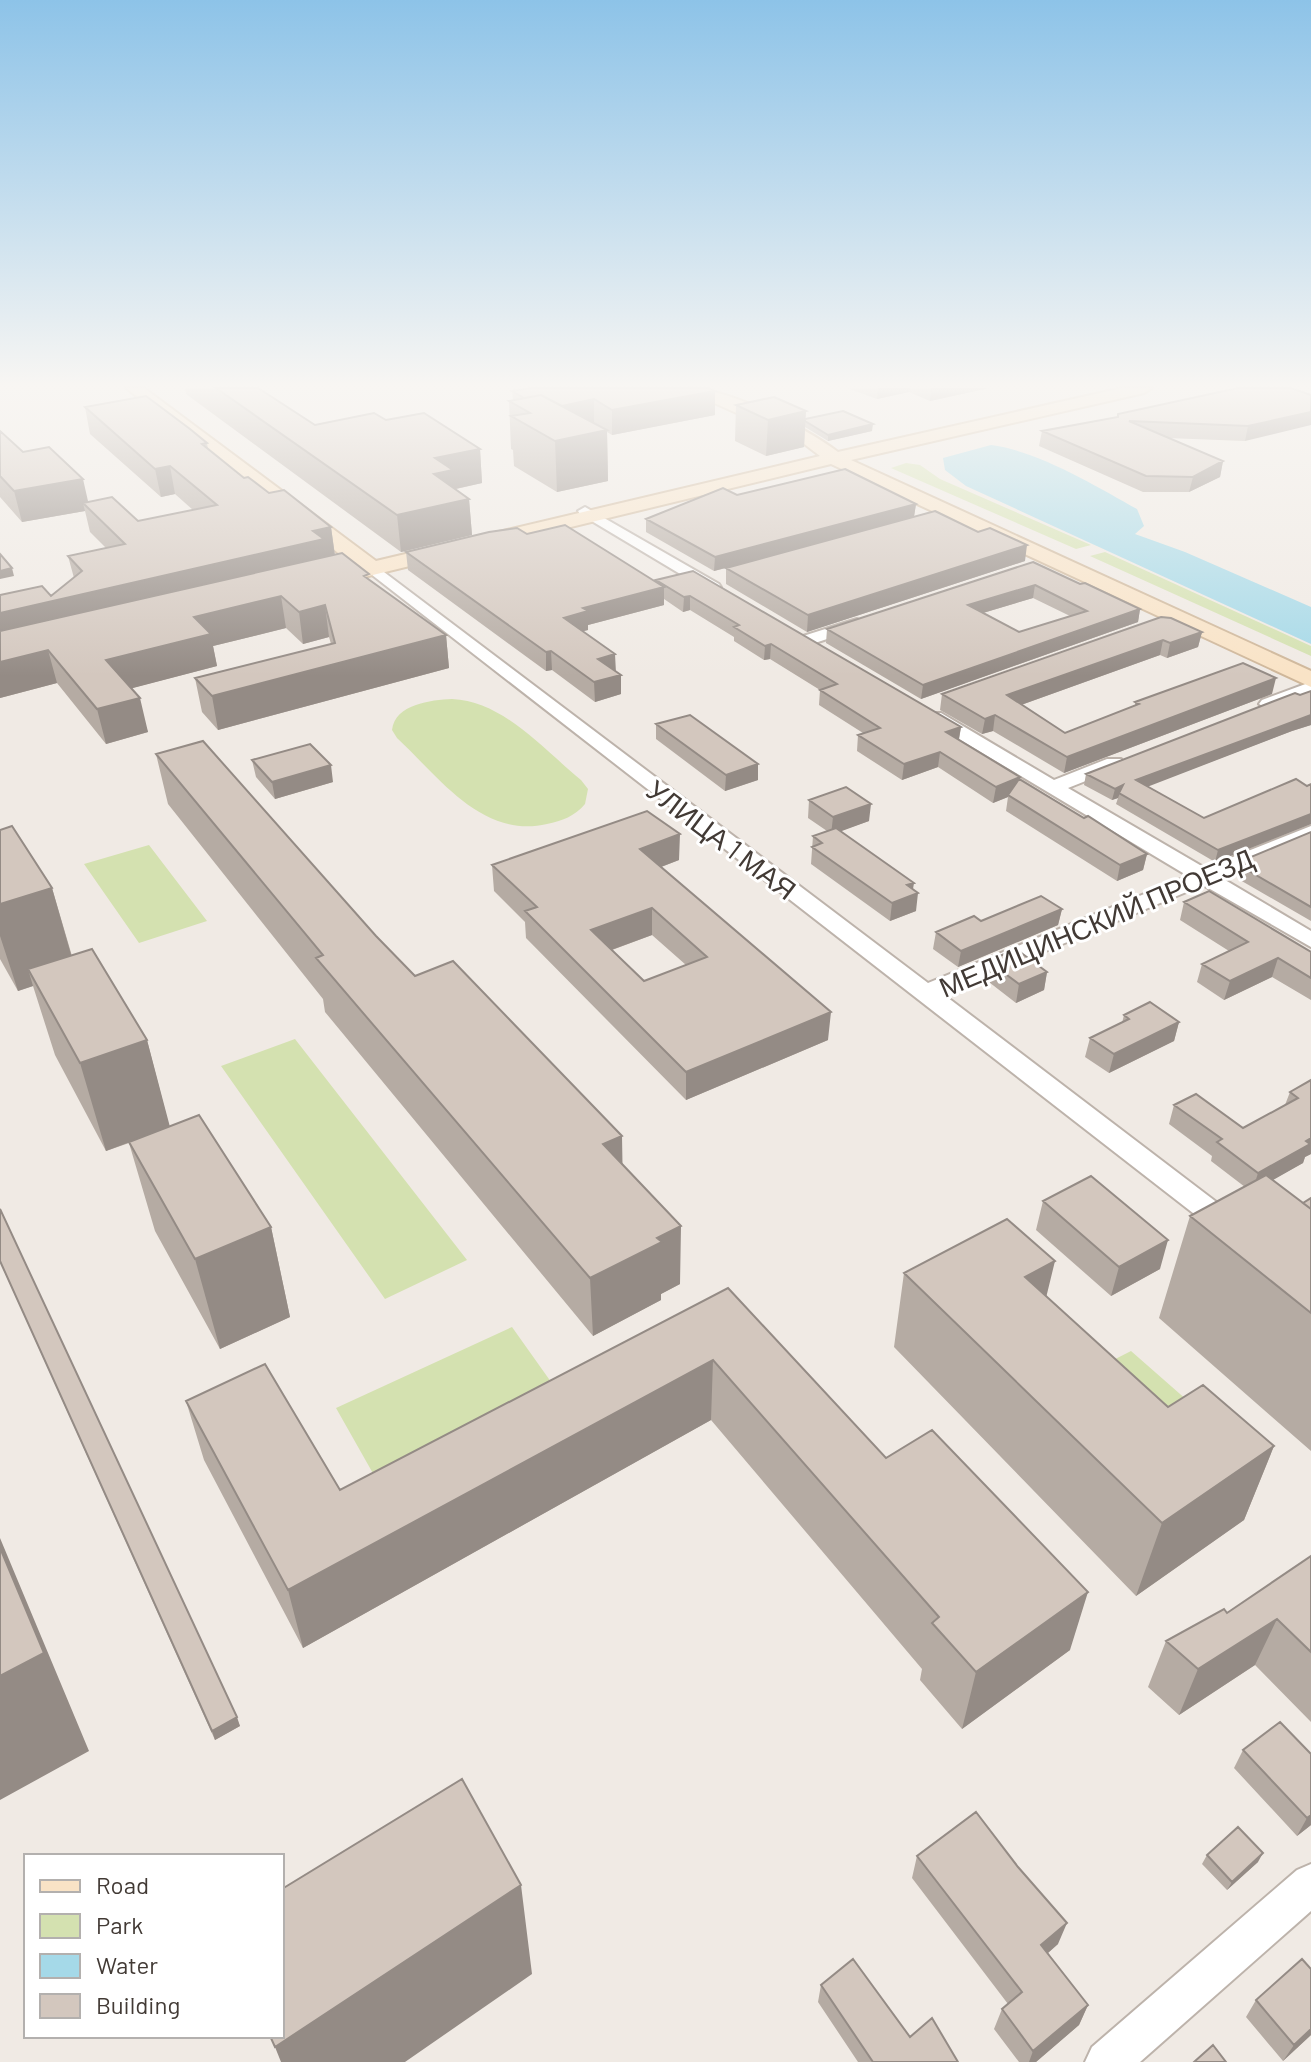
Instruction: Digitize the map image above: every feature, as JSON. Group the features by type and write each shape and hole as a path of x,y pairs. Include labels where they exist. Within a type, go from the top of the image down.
{"main road":[{"name":"УЛИЦА 1 МАЯ","path":"261,484 368,565"},
{"path":"589,514 708,484"},
{"path":"294,583 717,484"},
{"path":"896,484 951,514 1311,680"},
{"path":"909,484 1311,668"}],"street":[{"path":"589,514 711,580 729,597"},
{"path":"923,521 951,514"},
{"path":"1023,570 1052,560"},
{"name":"УЛИЦА 1 МАЯ","path":"368,565 1248,1242"},
{"path":"831,656 799,637 878,617"},
{"path":"1145,628 1175,617"},
{"path":"1245,713 1311,687"},
{"path":"935,703 920,708 1311,940"},
{"path":"1053,787 1127,759"},
{"name":"МЕДИЦИНСКИЙ ПРОЕЗД","path":"925,993 1311,832"},
{"path":"1107,2062 1311,1884"}],"green space":[{"path":"928,484 952,484 1091,545 1076,549"},
{"path":"1105,552 1311,646 1311,656 1090,556"},
{"path":"452,699 488,708 521,729 581,780 588,789 585,804 563,820 524,826 482,814 463,801 392,730 400,714 407,709 425,702"},
{"path":"149,845 207,921 139,943 84,864"},
{"path":"295,1039 467,1260 385,1299 221,1066"},
{"path":"512,1327 561,1396 379,1484 336,1408"},
{"path":"1131,1351 1188,1401 1140,1427 1086,1374"}],"water":[{"path":"964,484 1093,484 1137,509 1144,526 1135,534 1185,552 1311,607 1311,644"}],"building":[{"path":"8,484 53,484 14,491"},
{"path":"192,484 257,484 269,493 284,490 331,527 313,531 324,539 0,613 0,595 42,586 51,596 82,571 68,556 125,544 83,503 112,497 138,521 217,505"},
{"path":"353,484 448,484 469,499 397,515"},
{"path":"782,484 876,484 916,504 715,557 646,519 723,488 737,495"},
{"path":"935,511 978,532 990,528 1027,545 808,615 726,568"},
{"path":"565,525 664,587 583,608 588,611 564,618 615,654 598,659 621,675 594,682 551,651 546,652 406,552 489,532 517,528 527,534"},
{"path":"342,553 369,574 364,576 446,635 212,696 195,678 335,643 325,605 299,612 281,596 194,617 211,634 106,660 140,698 97,709 48,650 0,662 0,631"},
{"path":"0,554 12,568 0,571"},
{"path":"1033,562 1140,609 923,685 827,629","holes":["1035,585 1087,611 1019,632 968,605"]},
{"path":"693,571 961,727 946,732 1020,777 996,787 940,752 904,764 858,735 880,728 820,690 837,684 771,644 765,646 734,627 739,625 690,596 684,597 656,580"},
{"path":"1161,617 1171,618 1202,632 1170,643 1163,640 1007,695 1065,733 1139,704 1135,702 1243,663 1276,678 1067,757 995,715 985,719 942,694"},
{"path":"1311,691 1311,715 1136,780 1204,818 1296,779 1307,786 1311,784 1311,814 1218,850 1119,793 1123,785 1115,789 1086,774 1295,693 1300,695"},
{"path":"690,715 758,764 726,775 656,724"},
{"path":"203,741 415,976 453,961 622,1136 603,1144 681,1226 657,1238 662,1242 590,1278 316,958 323,955 156,754"},
{"path":"310,744 331,765 272,782 252,760"},
{"path":"1019,779 1084,818 1088,816 1147,854 1120,865 1008,795"},
{"path":"846,787 871,804 833,817 809,800"},
{"path":"647,811 680,834 640,849 831,1012 686,1072 525,911 537,907 492,865","holes":["652,908 707,957 644,981 591,930"]},
{"path":"12,826 52,888 0,904 0,830"},
{"path":"836,828 914,883 907,885 918,893 892,903 812,847 822,843 813,836"},
{"path":"1311,832 1311,907 1244,868 1247,867 1239,862"},
{"path":"1209,891 1311,952 1311,978 1278,958 1230,981 1202,964 1248,942 1184,902"},
{"path":"1041,896 1062,909 961,951 936,932 974,916 981,921"},
{"path":"92,949 147,1040 80,1063 28,969"},
{"path":"1016,949 1047,972 1019,984 988,961"},
{"path":"1150,1002 1179,1022 1114,1054 1090,1038 1129,1019 1124,1015"},
{"path":"1311,1080 1311,1138 1306,1141 1310,1144 1258,1173 1217,1142 1222,1139 1174,1105 1196,1094 1243,1128 1298,1098 1290,1092"},
{"path":"199,1115 271,1227 195,1259 129,1142"},
{"path":"1266,1175 1311,1209 1311,1313 1190,1216"},
{"path":"1091,1176 1168,1240 1119,1267 1043,1201"},
{"path":"1311,1198 1311,1209 1303,1203"},
{"path":"0,1209 237,1717 212,1731 0,1261"},
{"path":"1007,1219 1055,1261 1025,1277 1168,1407 1203,1385 1274,1446 1162,1523 904,1273"},
{"path":"728,1288 886,1458 932,1430 1088,1592 976,1672 932,1623 939,1617 713,1360 288,1590 186,1401 265,1364 340,1490"},
{"path":"0,1548 44,1653 0,1676"},
{"path":"1311,1556 1311,1652 1277,1619 1198,1669 1166,1641 1224,1609 1227,1613"},
{"path":"1280,1722 1311,1754 1311,1815 1307,1818 1243,1750"},
{"path":"462,1779 521,1885 275,2047 271,2038 284,2038 284,1888"},
{"path":"976,1812 1067,1923 1041,1945 1088,2005 1033,2051 1002,2009 1022,1992 917,1856"},
{"path":"1238,1827 1263,1853 1232,1882 1207,1855"},
{"path":"853,1959 910,2037 932,2018 958,2062 873,2062 821,1985"},
{"path":"1302,1959 1311,1969 1311,2029 1294,2045 1256,2000"},
{"path":"1213,2045 1226,2062 1194,2062"}]}
